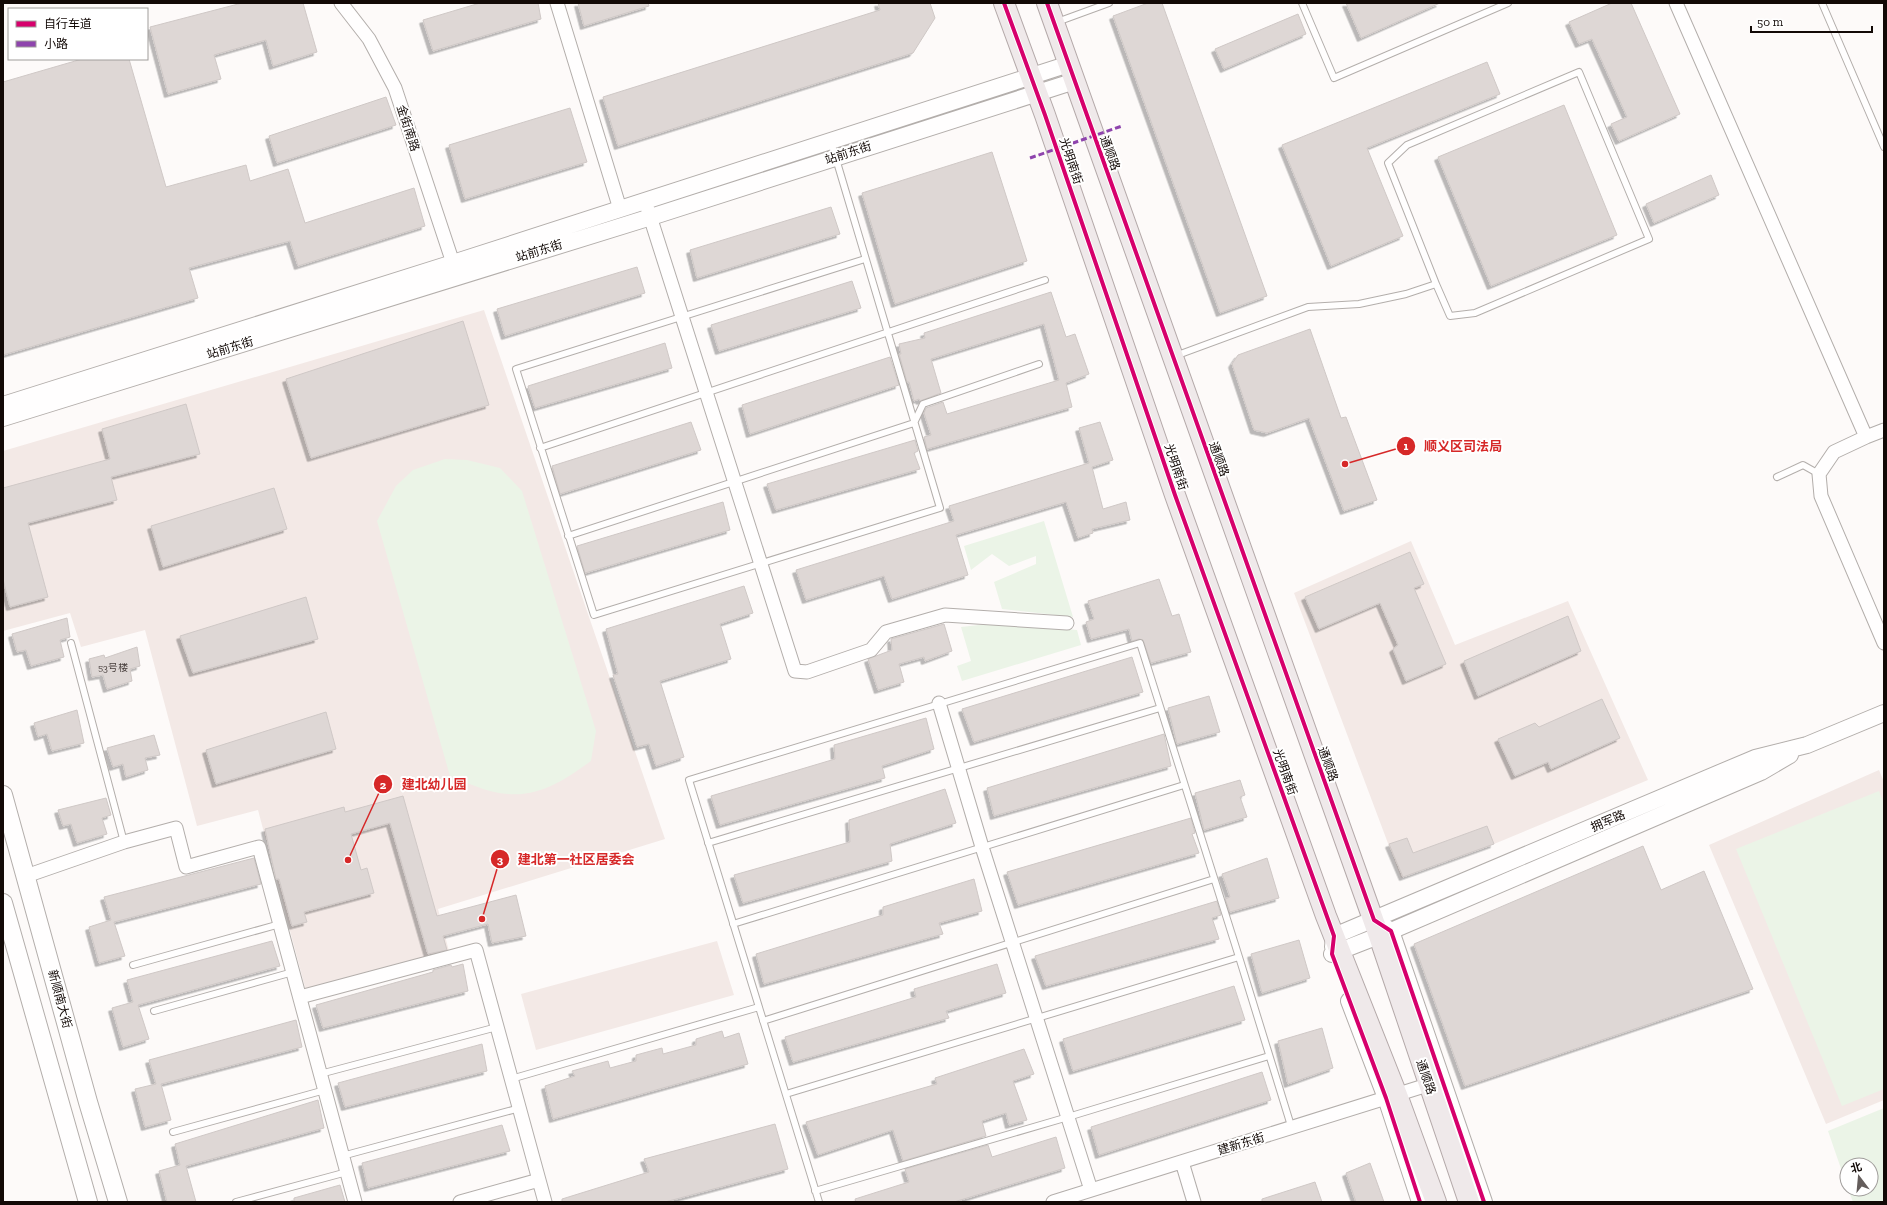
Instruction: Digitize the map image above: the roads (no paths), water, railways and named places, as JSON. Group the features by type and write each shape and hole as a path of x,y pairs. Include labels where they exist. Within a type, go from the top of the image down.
{"main road":[{"name":"光明南街","path":"1004,3 1175,495 1335,947"},
{"name":"通顺路","path":"1047,3 1172,357 1381,929 1435,1082 1469,1202"},
{"name":"新顺南大街","path":"3,795 118,1202"},
{"path":"3,903 88,1202"},
{"path":"1335,947 1391,1096 1436,1202"}],"street":[{"name":"金街南路","path":"341,3 368,39 395,88 453,263"},
{"path":"557,3 620,208"},
{"path":"1676,3 1866,437"},
{"name":"站前东街","path":"3,418 835,158 1072,73"},
{"name":"站前东街","path":"3,405 830,142 1033,86"},
{"path":"645,200 795,671 807,672 870,650 886,632 945,615 1067,623"},
{"path":"1884,430 1834,452 1819,474 1821,496 1884,643"},
{"path":"939,703 982,846 1038,1017 1091,1190"},
{"name":"拥军路","path":"1335,947 1381,929 1755,758 1807,745 1884,713"},
{"path":"26,876 124,842 176,828 186,866 259,847 355,1202"},
{"path":"300,997 476,950 545,1202"},
{"path":"1435,1082 1484,1202"},
{"name":"建新东街","path":"1053,1202 1292,1129 1435,1082"},
{"path":"1391,1096 1420,1202"},
{"path":"1182,1162 1194,1202"},
{"path":"460,1202 540,1180"}],"lane":[{"path":"1054,23 1109,3"},
{"path":"1302,3 1334,78 1508,3"},
{"path":"1822,3 1884,147"},
{"path":"1579,72 1649,239 1475,313 1450,316 1436,284 1388,163 1407,145 1579,72"},
{"path":"830,142 940,508 594,616 516,369 865,259"},
{"path":"540,448 1045,280"},
{"path":"1172,357 1308,307 1359,304 1406,294 1436,284"},
{"path":"568,536 914,423 923,404 1039,364"},
{"path":"1777,477 1804,465 1819,474"},
{"path":"71,643 124,842"},
{"path":"819,1202 689,780 1140,643 1292,1129"},
{"path":"708,843 1160,708"},
{"path":"733,924 982,846 1184,785"},
{"path":"763,1021 1214,879"},
{"path":"133,966 280,924"},
{"path":"786,1094 1239,957"},
{"path":"154,1011 293,972"},
{"path":"511,1079 758,1007"},
{"path":"320,1074 497,1026"},
{"path":"815,1191 1269,1056"},
{"path":"173,1132 325,1090"},
{"path":"342,1156 520,1108"},
{"path":"236,1202 347,1172"}],"place":[{"name":"顺义区司法局","path":"1345,464"},
{"name":"建北幼儿园","path":"348,860"},
{"name":"建北第一社区居委会","path":"482,919"}]}
